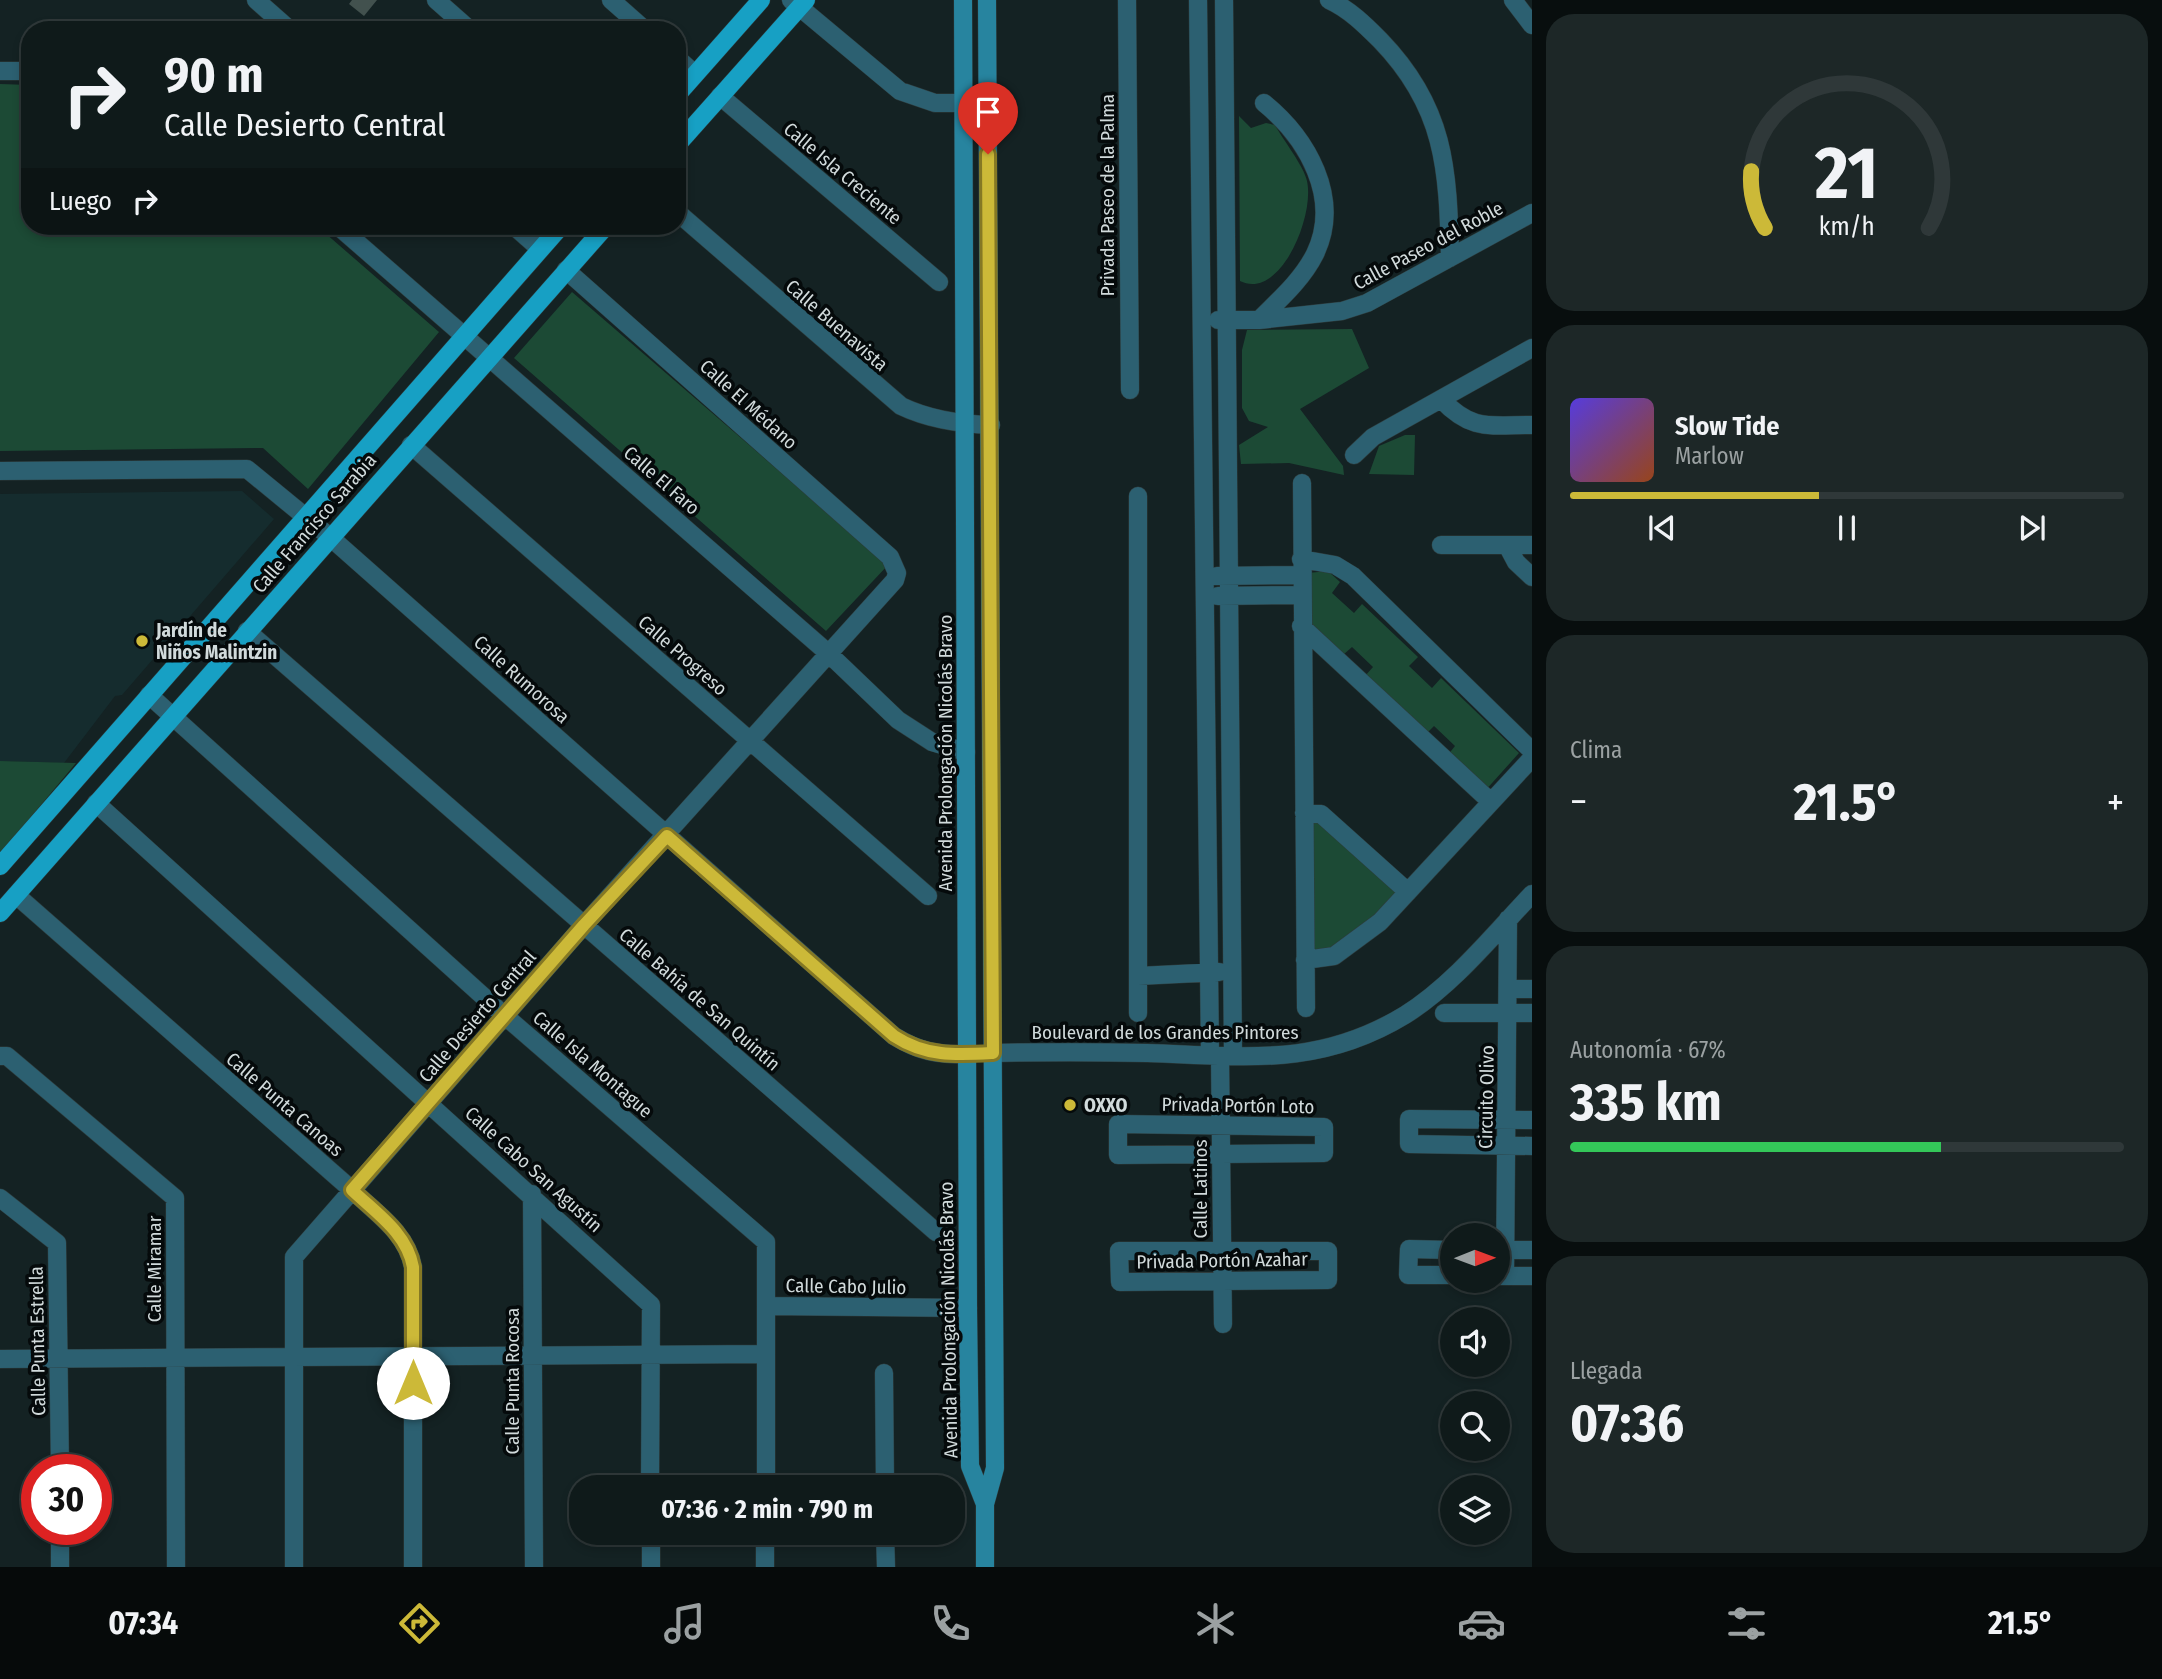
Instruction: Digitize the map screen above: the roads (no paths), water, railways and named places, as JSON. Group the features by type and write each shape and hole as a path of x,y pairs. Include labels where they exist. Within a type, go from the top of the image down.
{"main road":[{"path":"686,84 761,0"},
{"name":"Avenida Prolongación Nicolás Bravo","path":"963,0 970,1466 985,1503"},
{"name":"Avenida Prolongación Nicolás Bravo","path":"985,1567 985,1503 995,1468 987,0"},
{"path":"686,135 799,2"},
{"name":"Calle Francisco Sarabia","path":"0,866 553,235"},
{"name":"Calle Francisco Sarabia","path":"0,913 598,235"},
{"path":"966,1054 993,1053"}],"street":[{"path":"257,0 280,21"},
{"path":"436,0 460,21"},
{"path":"611,0 635,21"},
{"name":"Privada Paseo de la Palma","path":"1127,0 1130,390"},
{"path":"1198,0 1207,576 1209,967 1221,1055"},
{"path":"1221,1055 1232,966 1224,0"},
{"path":"1329,0 1368,28 1391,52 1414,80 1438,129 1447,182 1450,258"},
{"path":"1513,0 1532,25"},
{"path":"1527,0 1532,18"},
{"path":"799,2 901,92 935,103 965,103"},
{"path":"686,66 695,74"},
{"path":"0,71 21,71"},
{"name":"Calle Isla Creciente","path":"720,96 939,282"},
{"path":"1259,320 1306,269 1316,252 1323,228 1318,175 1306,148 1288,122 1264,103"},
{"name":"Calle Paseo del Roble","path":"1203,320 1259,320 1355,307 1532,213"},
{"name":"Calle Buenavista","path":"686,220 885,395 919,414 965,424 991,425"},
{"name":"Calle El Faro","path":"348,235 828,653 898,720 920,735 966,752"},
{"path":"524,235 540,249"},
{"name":"Calle El Médano","path":"566,270 890,557 897,573"},
{"path":"1354,455 1373,437 1532,348"},
{"path":"1441,399 1459,418 1479,425 1532,425"},
{"name":"Calle Progreso","path":"411,445 928,896"},
{"name":"Calle Rumorosa","path":"0,471 247,469 330,537 894,1036 923,1051 940,1055 966,1054"},
{"path":"1301,483 1306,1008"},
{"path":"1138,496 1139,1013"},
{"path":"1441,545 1532,545"},
{"path":"1507,545 1516,562 1532,577"},
{"path":"1207,576 1335,565 1353,576 1532,751"},
{"name":"Calle Desierto Central","path":"294,1567 294,1257 584,925 895,580 897,573"},
{"path":"1207,596 1301,595"},
{"path":"1301,626 1491,802"},
{"name":"Calle Bahía de San Quintín","path":"247,631 936,1232"},
{"name":"Calle Isla Montague","path":"149,695 505,1016 766,1242 766,1475"},
{"path":"1305,960 1334,956 1380,922 1532,758"},
{"name":"Calle Cabo San Agustín","path":"96,803 532,1194 651,1305 650,1475"},
{"path":"1304,813 1321,814 1408,892"},
{"name":"Boulevard de los Grandes Pintores","path":"993,1053 1279,1057 1316,1052 1380,1029 1408,1013 1448,979 1532,894"},
{"name":"Calle Punta Canoas","path":"16,895 352,1190 402,1238 410,1250 413,1267 413,1567"},
{"name":"Circuito Olivo","path":"1503,1223 1508,919"},
{"path":"1138,970 1232,966"},
{"path":"1507,989 1532,989"},
{"path":"1444,1013 1532,1013"},
{"name":"Calle Latinos","path":"1221,1055 1223,1324"},
{"name":"Calle Miramar","path":"0,1056 7,1056 175,1198 176,1567"},
{"path":"1532,1120 1409,1118 1409,1144 1532,1146"},
{"name":"Privada Portón Loto","path":"1118,1124 1324,1127 1324,1153 1221,1154 1118,1154 1118,1124"},
{"name":"Calle Punta Rocosa","path":"532,1194 534,1567"},
{"name":"Calle Punta Estrella","path":"0,1198 57,1243 60,1454"},
{"path":"1440,1250 1409,1249 1408,1275 1440,1276"},
{"path":"1510,1250 1532,1250"},
{"name":"Privada Portón Azahar","path":"1119,1251 1328,1251 1328,1280 1222,1281 1120,1282 1119,1251"},
{"path":"1510,1276 1532,1276"},
{"name":"Calle Cabo Julio","path":"766,1306 968,1308"},
{"path":"0,1359 766,1354"},
{"path":"884,1373 885,1475"},
{"path":"60,1545 61,1567"},
{"path":"651,1545 651,1567"},
{"path":"765,1545 765,1567"},
{"path":"885,1545 886,1567"}],"place":[{"name":"Jardín de Niños Malintzin","path":"142,641"},
{"name":"OXXO","path":"1070,1105"}]}
